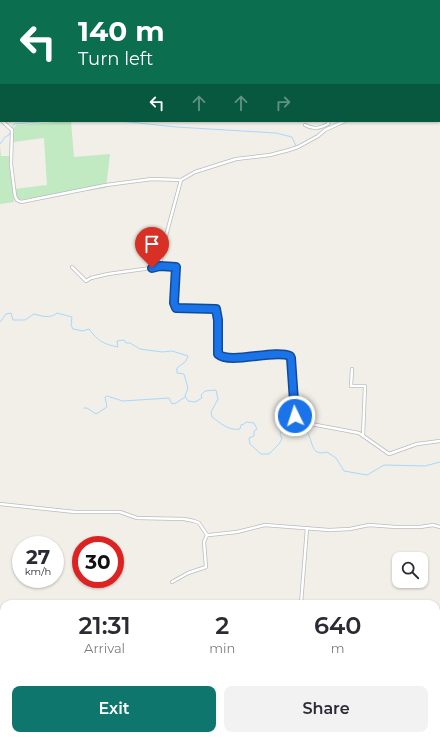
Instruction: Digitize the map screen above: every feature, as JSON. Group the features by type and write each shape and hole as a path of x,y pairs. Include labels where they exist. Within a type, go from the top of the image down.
{"street":[{"path":"3,122 12,130 12,164 15,196 19,201 38,199 106,185 152,179 181,180 195,172 236,159 270,155 298,147 318,136 325,130 343,122"},
{"path":"329,122 331,128"},
{"path":"306,125 312,128 318,128 328,124 329,122"},
{"path":"160,266 164,242 181,180"},
{"path":"72,267 86,281 91,278 108,274 160,266 176,267 174,303 176,308 216,309 218,320 218,354 220,356 223,358 279,355 290,356 296,419 311,424 359,433 389,454 417,444 440,441"},
{"path":"352,369 351,386 365,386 363,436"},
{"path":"0,504 74,512 120,512 137,518 184,519 194,521 199,524 207,535"},
{"path":"207,535 237,532 265,525 329,530 350,529 369,525 396,527 440,527"},
{"path":"301,600 307,528"},
{"path":"172,582 188,573 206,567 204,542 207,535"}],"green space":[{"path":"71,122 74,157 110,154 106,188 19,200 14,189 47,185 44,138 13,142 13,129 16,125"},
{"path":"0,145 1,156 9,156 14,202 0,204"}],"waterway":[{"path":"12,128 14,124 37,122"},
{"path":"129,122 176,127 276,133 292,137 296,146"},
{"path":"0,144 11,131"},
{"path":"0,322 6,314 11,313 13,320 25,320 34,314 52,316 57,313 72,317 71,325 73,329 83,331 89,329 98,339 108,345 118,347 117,341 124,340 126,343 130,343 140,349 162,352 172,351 188,356 186,361 177,368 177,373 184,374 188,388 185,396 188,401 195,402 202,398 201,395 205,391 216,390 218,399 211,412 212,417 232,429 240,429 241,425 246,422 254,423 257,429 254,431 254,436 249,438 250,444 261,454 269,454 279,444 282,439 280,434 286,429 305,429 315,450 321,453 327,452 336,458 344,471 367,475 384,465 425,466 440,462"},
{"path":"84,408 87,408 96,414 107,407 105,397 107,396 123,401 169,398 172,404 185,397"}],"route":[{"path":"152,268 160,266 176,267 174,303 176,308 214,308 217,310 218,354 223,358 279,355 290,356 295,416"}]}
